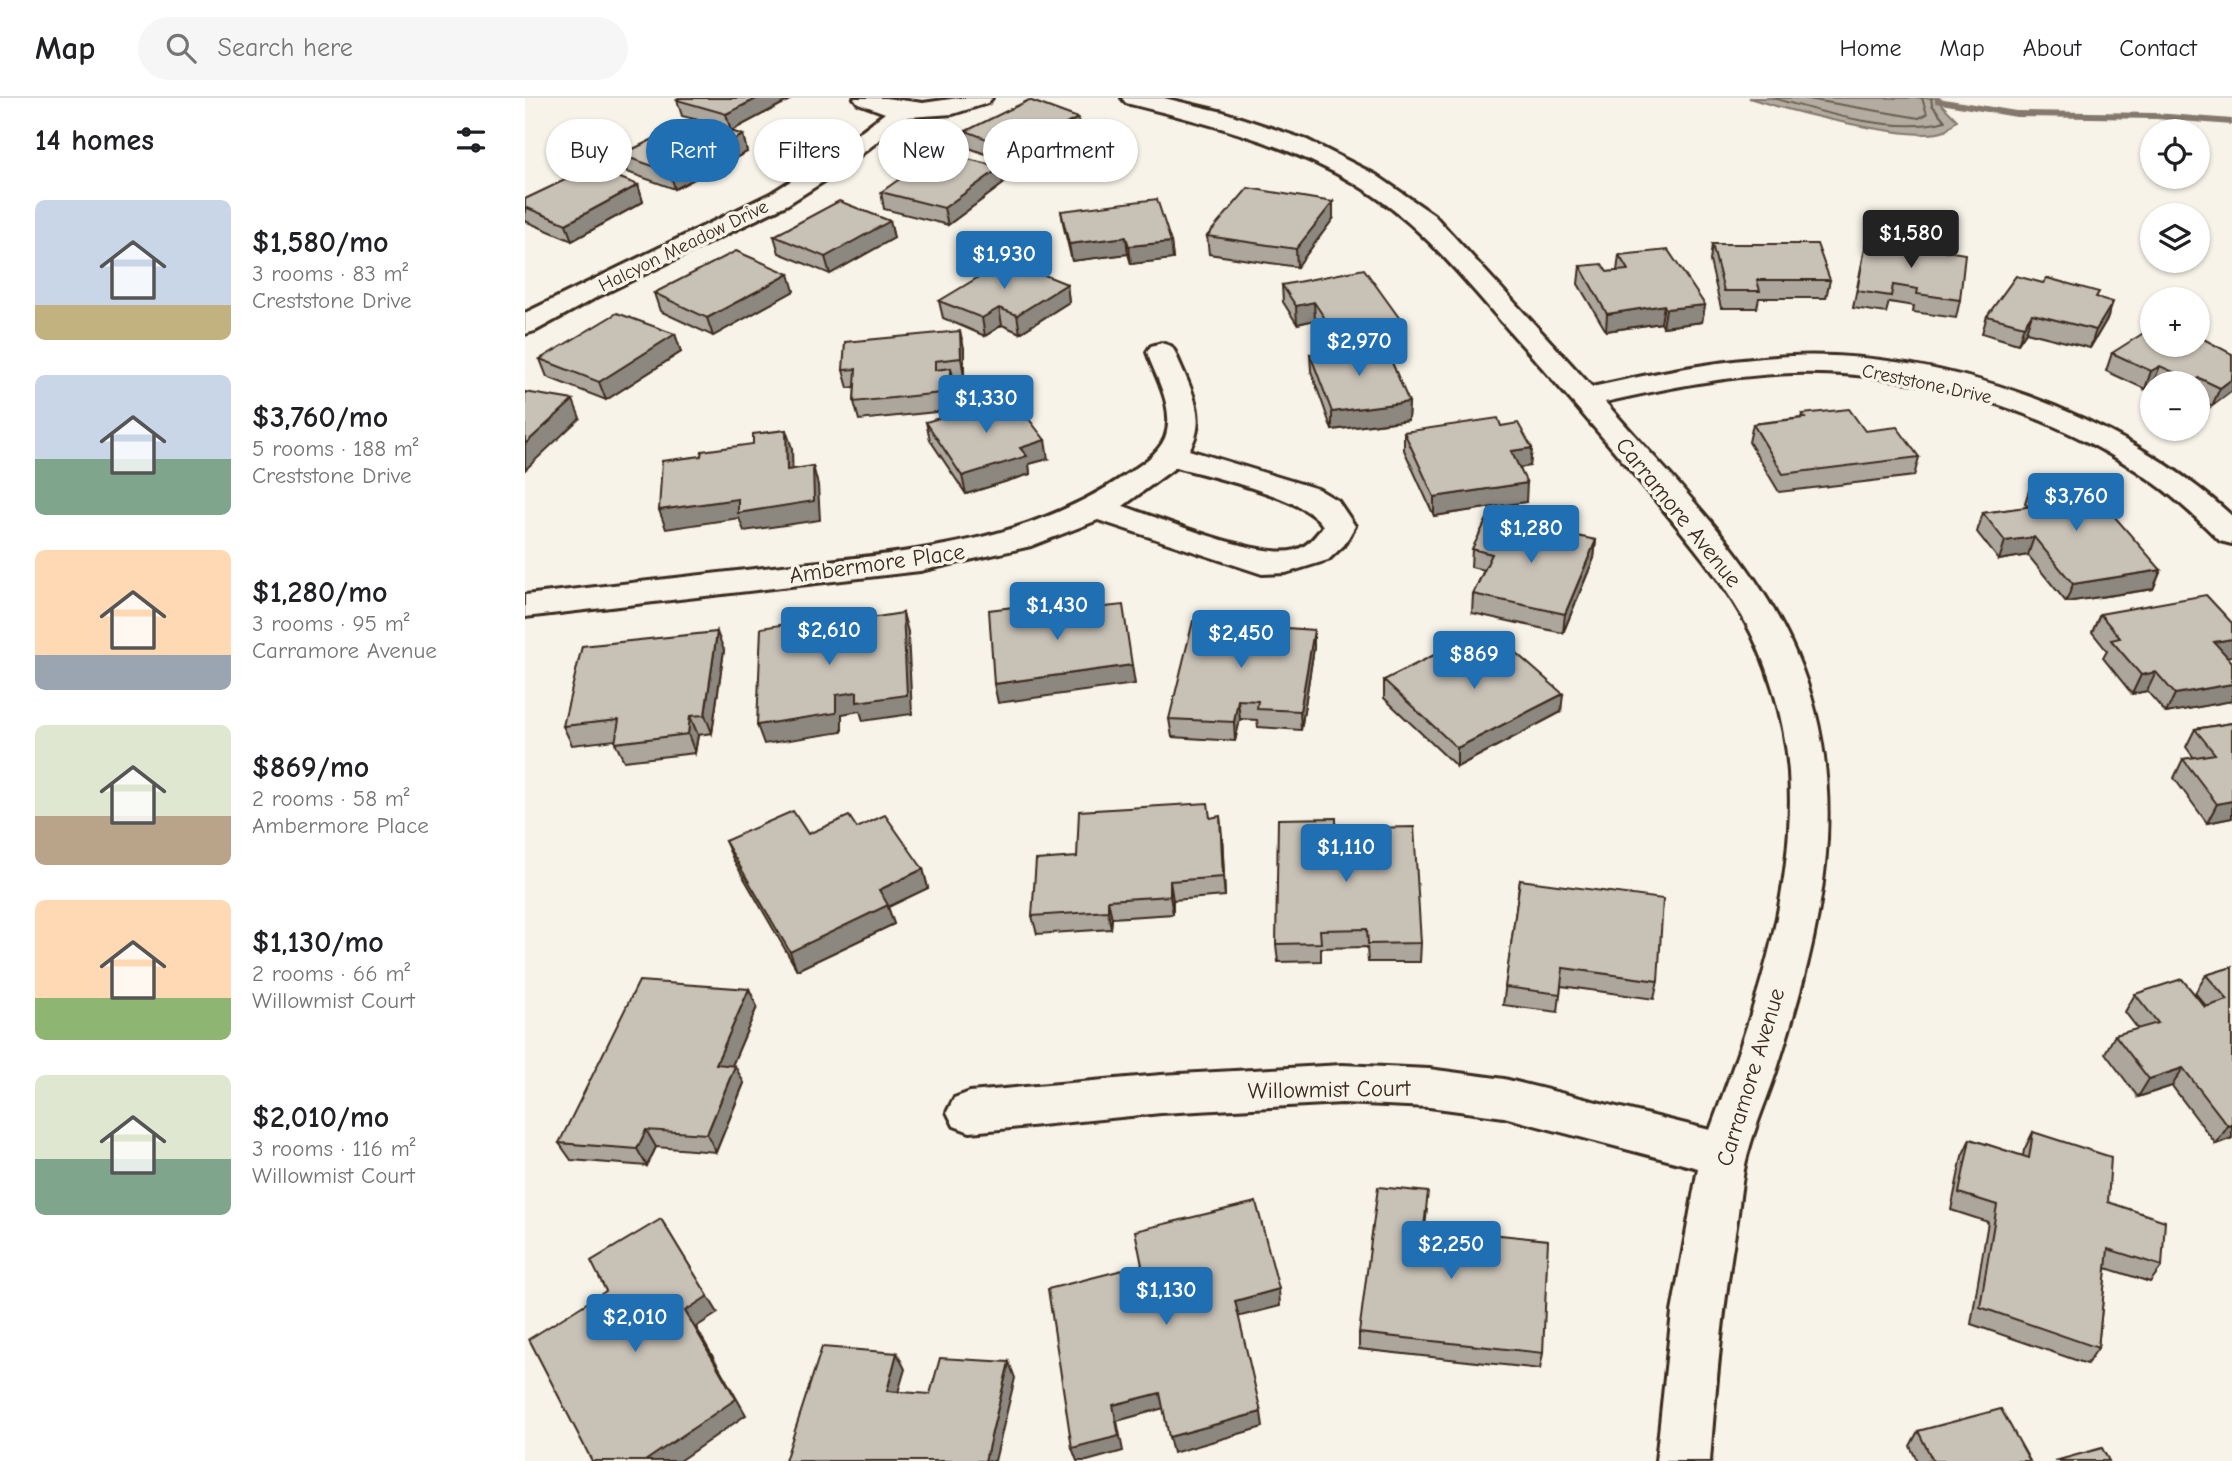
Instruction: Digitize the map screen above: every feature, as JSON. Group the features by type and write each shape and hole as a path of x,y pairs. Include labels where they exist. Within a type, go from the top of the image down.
{"street":[{"path":"866,98 884,106 905,109 954,106 980,98"},
{"name":"Carramore Avenue","path":"1135,98 1182,108 1265,132 1332,160 1367,180 1425,221 1585,397 1727,564 1761,619 1777,653 1801,727 1808,773 1806,873 1789,950 1754,1070 1724,1154 1697,1312 1683,1461"},
{"name":"Halcyon Meadow Drive","path":"525,325 562,303 781,198 853,150 905,109"},
{"name":"Ambermore Place","path":"525,606 909,562 1025,536 1098,509 1132,487 1171,454 1182,433 1184,414 1161,352"},
{"name":"Creststone Drive","path":"1585,397 1686,376 1781,366 1853,368 1937,381 2025,405 2070,422 2157,470 2198,501 2232,534"},
{"path":"1098,509 1262,563 1290,563 1313,556 1331,541 1339,526 1324,504 1307,496 1171,454"},
{"name":"Willowmist Court","path":"970,1112 1161,1094 1314,1085 1429,1088 1504,1098 1724,1154"}],"water":[{"path":"1749,98 1939,98 1938,101 1957,120 1945,131 1929,134 1907,133 1849,124"}],"building":[{"path":"758,98 726,114 677,100"},
{"path":"1029,100 1078,118 1076,119 990,119"},
{"path":"983,123 983,138 969,132 969,130"},
{"path":"646,143 646,164 632,159 632,150"},
{"path":"969,159 983,163 983,180 944,208 881,192 895,182 969,182"},
{"path":"561,182 630,182 638,185 566,224 525,207 525,199"},
{"path":"1248,188 1333,202 1296,249 1207,236"},
{"path":"1157,199 1171,242 1129,246 1126,237 1069,244 1061,211"},
{"path":"839,201 890,221 825,257 774,236"},
{"path":"1867,238 1965,254 1960,300 1917,294 1918,289 1893,285 1891,296 1857,291"},
{"path":"1712,244 1817,244 1830,280 1757,280 1760,291 1724,291"},
{"path":"1668,250 1705,305 1666,309 1664,305 1607,314 1580,266 1602,264 1607,272 1628,270 1619,255"},
{"path":"736,251 789,274 707,318 654,293"},
{"path":"1007,260 1067,284 1017,315 999,308 982,318 939,301"},
{"path":"1364,269 1400,319 1334,332 1314,302 1296,306 1282,285"},
{"path":"2016,276 2043,283 2047,278 2099,292 2096,297 2113,302 2096,330 2032,314 2024,326 1987,316"},
{"path":"617,313 675,334 599,382 540,359"},
{"path":"960,331 961,358 935,361 935,370 951,368 951,392 854,402 856,369 843,370 845,342"},
{"path":"2140,335 2140,357 2210,357 2210,342 2232,354 2232,379 2220,388 2210,383 2210,371 2171,371 2160,366 2151,371 2112,353"},
{"path":"1384,344 1409,402 1332,412 1310,354"},
{"path":"525,392 573,400 525,444"},
{"path":"1011,396 1045,440 1020,448 1027,456 962,476 926,422"},
{"path":"1849,409 1865,431 1897,427 1919,457 1783,474 1753,424 1805,418 1802,414"},
{"path":"1498,418 1501,426 1518,423 1532,448 1511,451 1527,483 1434,497 1404,432"},
{"path":"786,430 787,470 813,466 814,501 738,513 738,499 659,510 662,461 701,456 702,451 753,444 753,434"},
{"path":"2080,477 2161,570 2073,584 2034,537 2005,541 1983,513 2048,504 2031,484"},
{"path":"1488,517 1596,540 1565,614 1473,594 1492,554 1472,549"},
{"path":"2206,595 2232,623 2232,639 2214,642 2232,662 2232,684 2175,694 2156,672 2141,675 2111,640 2120,638 2100,614"},
{"path":"1038,604 1039,614 1123,605 1132,665 994,684 989,610"},
{"path":"903,613 907,695 857,702 857,692 836,695 836,713 757,725 761,628 812,620 812,636 844,631 844,622"},
{"path":"1193,621 1314,630 1300,711 1257,709 1258,701 1238,700 1234,722 1169,719"},
{"path":"717,632 705,715 690,716 688,734 615,743 619,720 563,726 582,646"},
{"path":"1499,638 1563,694 1457,748 1384,680 1436,654 1456,671 1464,668 1455,660"},
{"path":"2232,723 2232,801 2217,804 2183,759 2215,754 2195,729"},
{"path":"1208,803 1210,818 1220,816 1223,877 1170,881 1170,896 1108,900 1108,911 1032,916 1036,860 1077,857 1079,811"},
{"path":"793,811 808,834 849,816 857,828 885,815 923,869 879,890 888,905 790,952 725,841"},
{"path":"1336,818 1336,853 1367,852 1366,828 1414,827 1421,943 1368,944 1367,929 1320,930 1321,943 1276,944 1278,819"},
{"path":"1520,880 1663,899 1658,981 1563,968 1560,994 1505,987"},
{"path":"2232,967 2232,1125 2228,1126 2183,1068 2149,1079 2115,1035 2158,1023 2135,994 2182,979 2205,1007 2228,1000 2206,975"},
{"path":"639,981 749,989 716,1064 735,1066 707,1134 646,1130 637,1149 559,1143"},
{"path":"2033,1132 2111,1157 2108,1202 2165,1221 2162,1266 2108,1249 2098,1348 1980,1307 1997,1205 1959,1193 1970,1139 2029,1158"},
{"path":"1378,1187 1428,1192 1424,1227 1548,1240 1543,1353 1359,1333"},
{"path":"1256,1202 1279,1289 1235,1301 1261,1412 1169,1437 1160,1393 1113,1405 1119,1436 1072,1448 1048,1289 1142,1265 1135,1231"},
{"path":"661,1219 708,1296 685,1311 736,1399 645,1461 592,1461 529,1339 606,1291 591,1261"},
{"path":"822,1347 897,1353 887,1391 930,1394 940,1358 1009,1362 985,1461 785,1461"},
{"path":"2001,1409 2030,1461 1933,1461 1918,1431"},
{"path":"2102,1448 2109,1461 2055,1461"}],"waterway":[{"path":"1938,101 2016,114 2156,116 2232,122"}]}
